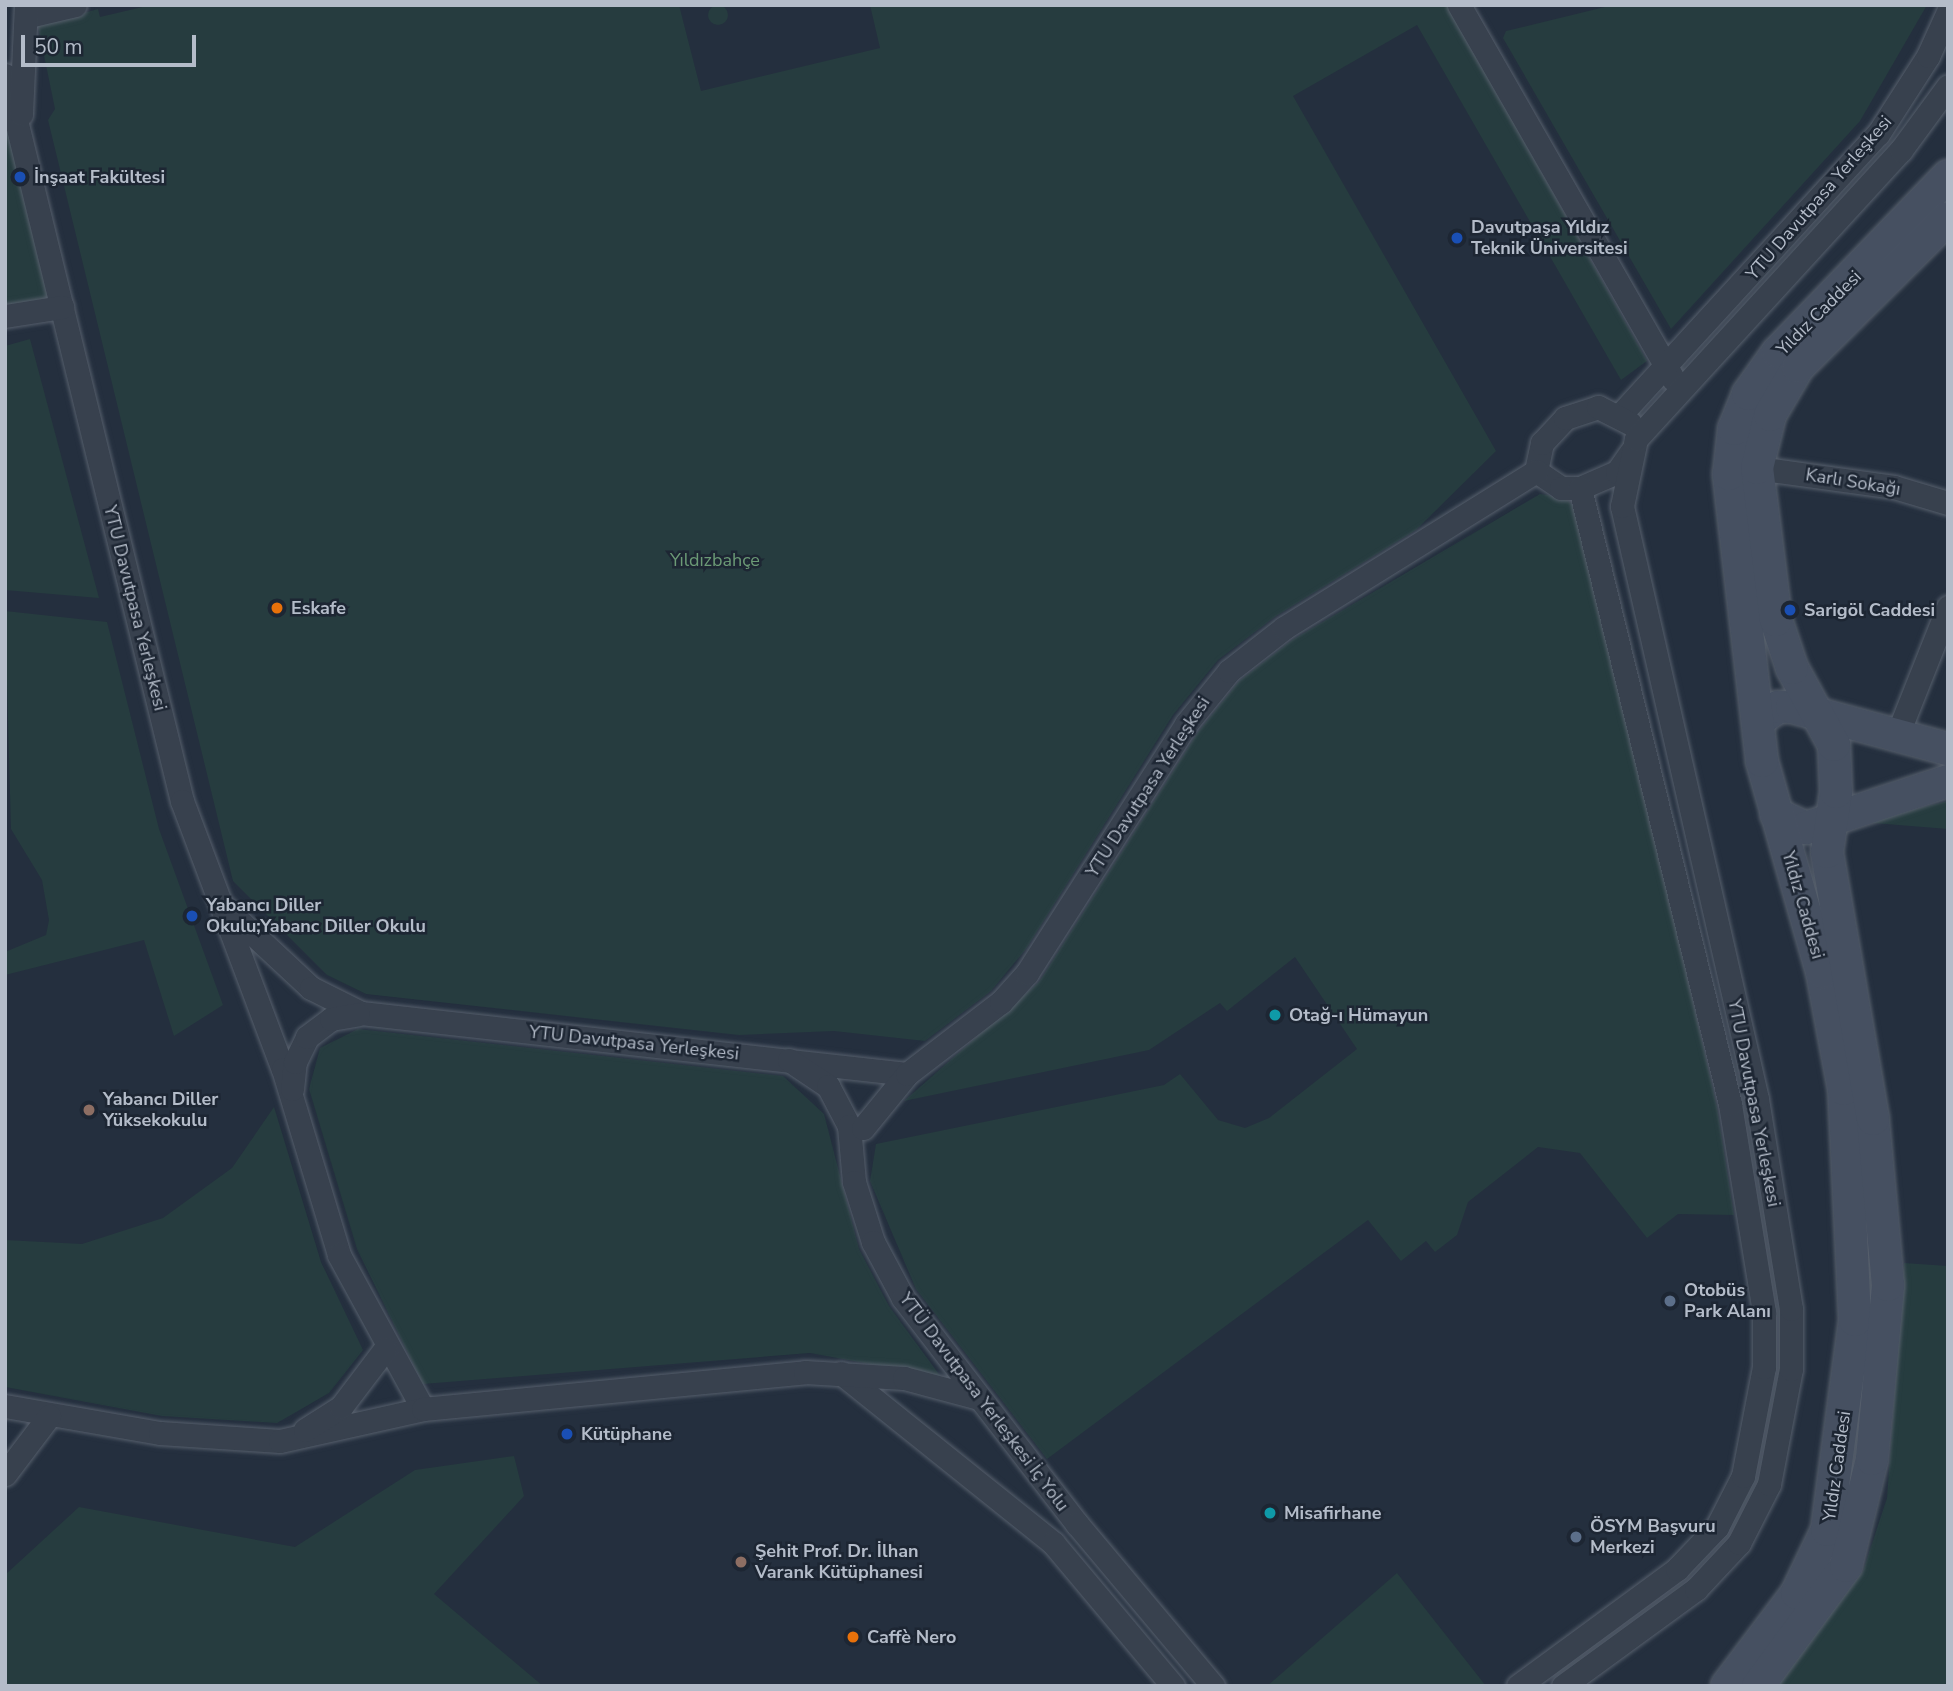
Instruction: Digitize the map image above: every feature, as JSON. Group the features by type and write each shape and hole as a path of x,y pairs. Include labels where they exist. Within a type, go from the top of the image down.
{"main road":[{"name":"Yıldız Caddesi","path":"1727,1686 1797,1592 1827,1530 1855,1320 1844,1088 1822,972 1776,814 1758,721 1729,474 1734,429 1748,394 1777,352 1948,177"},
{"name":"Yıldız Caddesi","path":"1758,1686 1846,1566 1872,1459 1888,1286 1873,1119 1839,936 1829,822 1837,768 1817,714 1791,668 1776,620 1756,468 1770,415 1798,367 1948,218"},
{"path":"1758,721 1778,707 1817,714 1896,738 1948,749"},
{"path":"1776,814 1806,828 1948,781"}],"street":[{"name":"YTU Davutpasa Yerleşkesi","path":"20,135 27,11 75,5"},
{"path":"1459,5 1681,390"},
{"name":"YTU Davutpasa Yerleşkesi","path":"1621,414 1667,368 1878,134 1922,67 1948,12"},
{"name":"YTU Davutpasa Yerleşkesi","path":"5,75 182,801 291,1094 339,1255 385,1349 423,1409"},
{"name":"YTU Davutpasa Yerleşkesi","path":"1563,1686 1696,1589 1739,1543 1769,1484 1791,1369 1791,1309 1757,1099 1622,506 1636,439 1902,150 1948,86"},
{"path":"5,316 62,307"},
{"path":"1598,407 1621,414 1636,439 1616,472 1580,488 1561,488 1536,471 1542,443 1565,418 1598,407"},
{"name":"Karlı Sokağı","path":"1756,468 1894,487 1948,503"},
{"name":"YTU Davutpasa Yerleşkesi","path":"863,1128 907,1074 1001,1002 1027,973 1186,724 1229,671 1284,628 1536,471"},
{"name":"YTU Davutpasa Yerleşkesi","path":"1518,1686 1677,1569 1717,1527 1743,1476 1764,1367 1763,1311 1730,1104 1580,488"},
{"path":"1896,738 1948,607"},
{"name":"YTU Davutpasa Yerleşkesi","path":"221,904 311,988 362,1013"},
{"name":"YTU Davutpasa Yerleşkesi","path":"291,1094 295,1062 307,1037 331,1020 362,1013 907,1074"},
{"name":"YTÜ Davutpasa Yerleşkesi İç Yolu","path":"789,1060 828,1086 849,1126 854,1182 873,1242 903,1298 979,1398 1213,1686"},
{"path":"280,1441 341,1407 385,1349"},
{"path":"5,1406 49,1416 160,1433 280,1441 423,1409 841,1373 904,1378 979,1398"},
{"name":"YTÜ Davutpasa Yerleşkesi İç Yolu","path":"841,1373 1053,1543 1174,1686"},
{"path":"5,1474 49,1416"}],"green space":[{"name":"Yıldızbahçe","path":"151,5 679,5 701,91 880,48 870,5 1448,5 1647,361 1621,380 1417,25 1293,96 1496,451 1416,530 1276,616 1218,660 1173,715 1026,949 991,991 925,1041 834,1031 739,1035 366,994 327,975 233,881 48,120 55,109 38,26 98,9 100,17"},
{"path":"714,5 722,5 728,15 722,25 714,25 708,19 708,11"},
{"path":"1613,5 1927,5 1860,121 1671,329 1503,38 1506,31"},
{"path":"5,113 53,300 5,307"},
{"path":"30,339 99,598 5,590 5,346"},
{"path":"1540,494 1564,497 1582,514 1717,1107 1734,1215 1678,1214 1647,1238 1580,1153 1538,1147 1468,1202 1457,1235 1435,1252 1426,1241 1401,1261 1368,1220 1047,1459 916,1289 870,1181 876,1144 1164,1085 1180,1074 1218,1120 1245,1128 1269,1118 1357,1049 1295,957 1227,1011 1220,1003 1149,1050 904,1101 1039,982 1198,732 1239,681 1292,640"},
{"path":"5,611 107,622 159,829 223,1005 174,1036 144,940 5,975 5,952 46,935 49,920 42,880 11,829"},
{"path":"1948,801 1948,829 1861,822"},
{"path":"358,1029 783,1076 824,1114 859,1249 889,1306 941,1377 810,1353 423,1384 357,1249 309,1089 320,1048"},
{"path":"274,1107 321,1262 363,1350 329,1393 277,1423 162,1416 5,1387 5,1240 82,1244 163,1218 232,1168"},
{"path":"1904,1263 1948,1266 1948,1686 1776,1686 1863,1571 1887,1498"},
{"path":"514,1456 524,1496 434,1594 543,1686 5,1686 5,1575 79,1507 295,1547 415,1470"},
{"path":"1397,1573 1486,1686 1267,1686"}],"place":[{"name":"İnşaat Fakültesi","path":"20,177"},
{"name":"Davutpaşa Yıldız Teknik Üniversitesi","path":"1457,238"},
{"name":"Eskafe","path":"277,608"},
{"name":"Sarigöl Caddesi","path":"1790,610"},
{"name":"Yabancı Diller Okulu;Yabanc Diller Okulu","path":"192,916"},
{"name":"Otağ-ı Hümayun","path":"1275,1015"},
{"name":"Yabancı Diller Yüksekokulu","path":"89,1110"},
{"name":"Otobüs Park Alanı","path":"1670,1301"},
{"name":"Kütüphane","path":"567,1434"},
{"name":"Misafirhane","path":"1270,1513"},
{"name":"ÖSYM Başvuru Merkezi","path":"1576,1537"},
{"name":"Şehit Prof. Dr. İlhan Varank Kütüphanesi","path":"741,1562"},
{"name":"Caffè Nero","path":"853,1637"}]}
